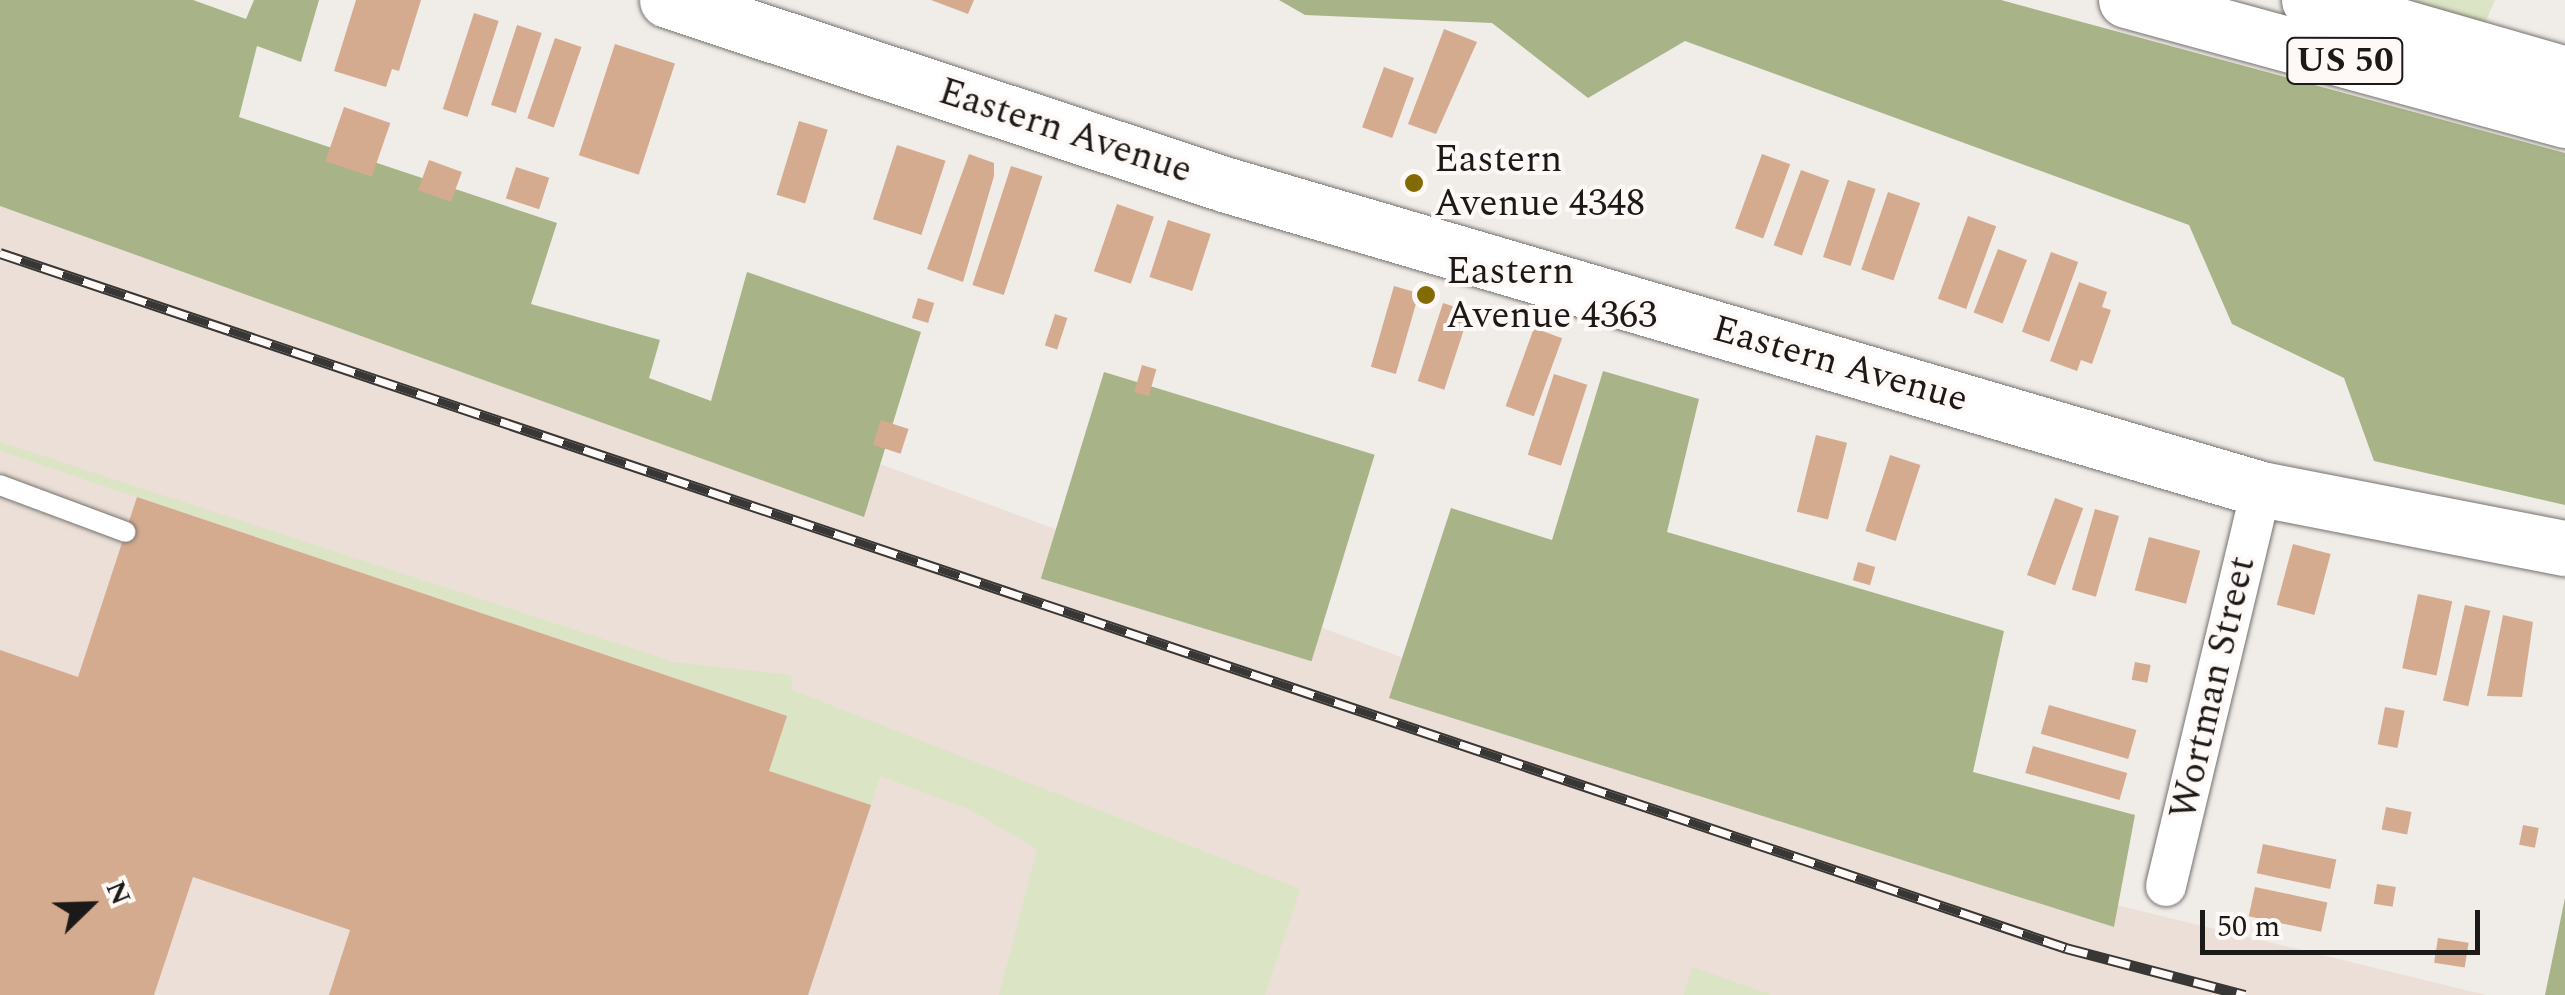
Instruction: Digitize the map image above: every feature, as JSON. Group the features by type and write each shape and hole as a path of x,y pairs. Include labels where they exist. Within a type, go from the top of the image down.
{"main road":[{"name":"Eastern Avenue","path":"668,0 1227,185 2261,489 2565,548"},
{"name":"US 50","path":"2126,0 2565,120"},
{"name":"US 50","path":"2309,0 2565,74"}],"street":[{"name":"Wortman Street","path":"2166,886 2261,489"}],"lane":[{"path":"0,485 126,532"}],"shaded area":[{"path":"0,138 1981,872 2486,995 0,995"}],"green space":[{"path":"0,0 193,0 246,19 254,0 319,0 301,62 257,46 239,117 557,223 531,304 660,340 649,378 711,401 747,272 921,332 864,517 0,206"},
{"path":"1279,0 2001,0 2565,153 2565,505 2374,461 2344,378 2232,324 2189,225 1685,41 1588,98 1492,23 1305,15"},
{"path":"2309,0 2495,0 2474,48"},
{"path":"1603,371 1699,399 1667,532 2004,631 1973,772 2135,815 2114,927 1389,698 1451,508 1552,540"},
{"path":"1104,372 1375,455 1311,661 1041,579"},
{"path":"0,442 673,662 791,675 792,690 1300,889 1265,995 999,995 1037,849 969,809 880,776 871,805 769,771 786,716 0,451"},
{"path":"2565,898 2565,995 2545,995"},
{"path":"1692,967 1772,995 1684,995"}],"building":[{"path":"356,0 421,0 399,71 392,69 386,87 334,71"},
{"path":"931,0 974,0 968,14"},
{"path":"474,13 499,21 468,117 443,109"},
{"path":"517,25 542,33 516,113 491,105"},
{"path":"1444,29 1477,42 1436,134 1408,124"},
{"path":"555,38 581,47 554,127 527,118"},
{"path":"615,44 675,63 639,175 579,155"},
{"path":"1384,67 1414,78 1392,138 1362,127"},
{"path":"344,107 390,123 372,177 325,161"},
{"path":"799,121 828,130 805,203 776,195"},
{"path":"897,145 946,161 921,235 873,219"},
{"path":"969,154 994,163 994,176 963,282 927,269"},
{"path":"1762,154 1790,164 1763,238 1735,228"},
{"path":"429,160 462,172 451,202 418,190"},
{"path":"1011,166 1042,176 1004,295 972,285"},
{"path":"516,167 549,178 539,209 506,198"},
{"path":"1801,170 1829,180 1802,255 1774,245"},
{"path":"1848,180 1876,189 1851,266 1823,257"},
{"path":"1888,192 1920,203 1893,281 1861,270"},
{"path":"1117,204 1154,217 1131,284 1094,271"},
{"path":"1968,216 1996,226 1966,309 1938,299"},
{"path":"1168,220 1211,234 1192,291 1149,277"},
{"path":"1998,249 2027,260 2003,324 1974,312"},
{"path":"2051,252 2078,262 2049,342 2022,332"},
{"path":"2079,282 2107,292 2102,307 2111,310 2092,364 2081,360 2077,371 2050,361"},
{"path":"1394,286 1419,293 1396,374 1371,367"},
{"path":"918,298 934,303 928,323 912,318"},
{"path":"1443,303 1470,312 1444,390 1418,381"},
{"path":"1055,314 1067,318 1057,349 1045,345"},
{"path":"1534,328 1562,338 1534,416 1506,406"},
{"path":"1142,365 1156,369 1149,396 1134,392"},
{"path":"1554,374 1587,385 1561,466 1528,455"},
{"path":"881,420 909,429 901,454 873,445"},
{"path":"1816,435 1847,443 1828,519 1797,512"},
{"path":"1890,455 1920,465 1896,541 1865,531"},
{"path":"137,497 787,716 769,771 871,805 808,995 329,995 350,930 193,877 154,995 0,995 0,650 78,677"},
{"path":"2055,498 2083,508 2055,585 2027,575"},
{"path":"2095,509 2119,516 2096,597 2072,590"},
{"path":"2149,537 2200,551 2186,604 2135,590"},
{"path":"2293,544 2331,554 2314,615 2277,605"},
{"path":"1858,562 1875,567 1870,585 1853,580"},
{"path":"2418,594 2452,601 2436,676 2402,668"},
{"path":"2465,605 2490,611 2468,706 2443,700"},
{"path":"2503,615 2533,622 2522,697 2487,696"},
{"path":"2135,662 2151,665 2147,683 2132,680"},
{"path":"2049,705 2136,730 2128,759 2041,734"},
{"path":"2385,707 2405,711 2397,748 2378,744"},
{"path":"2033,746 2127,773 2119,800 2025,773"},
{"path":"2386,807 2412,812 2407,835 2382,830"},
{"path":"2523,825 2539,828 2535,848 2519,845"},
{"path":"2263,844 2336,860 2330,889 2257,873"},
{"path":"2377,884 2396,887 2393,907 2374,904"},
{"path":"2255,887 2327,902 2321,932 2249,916"},
{"path":"2438,938 2469,943 2465,968 2434,963"}],"railway":[{"path":"0,253 2066,948 2245,995"}],"place":[{"name":"Eastern Avenue 4348","path":"1414,183"},
{"name":"Eastern Avenue 4363","path":"1426,295"}]}
